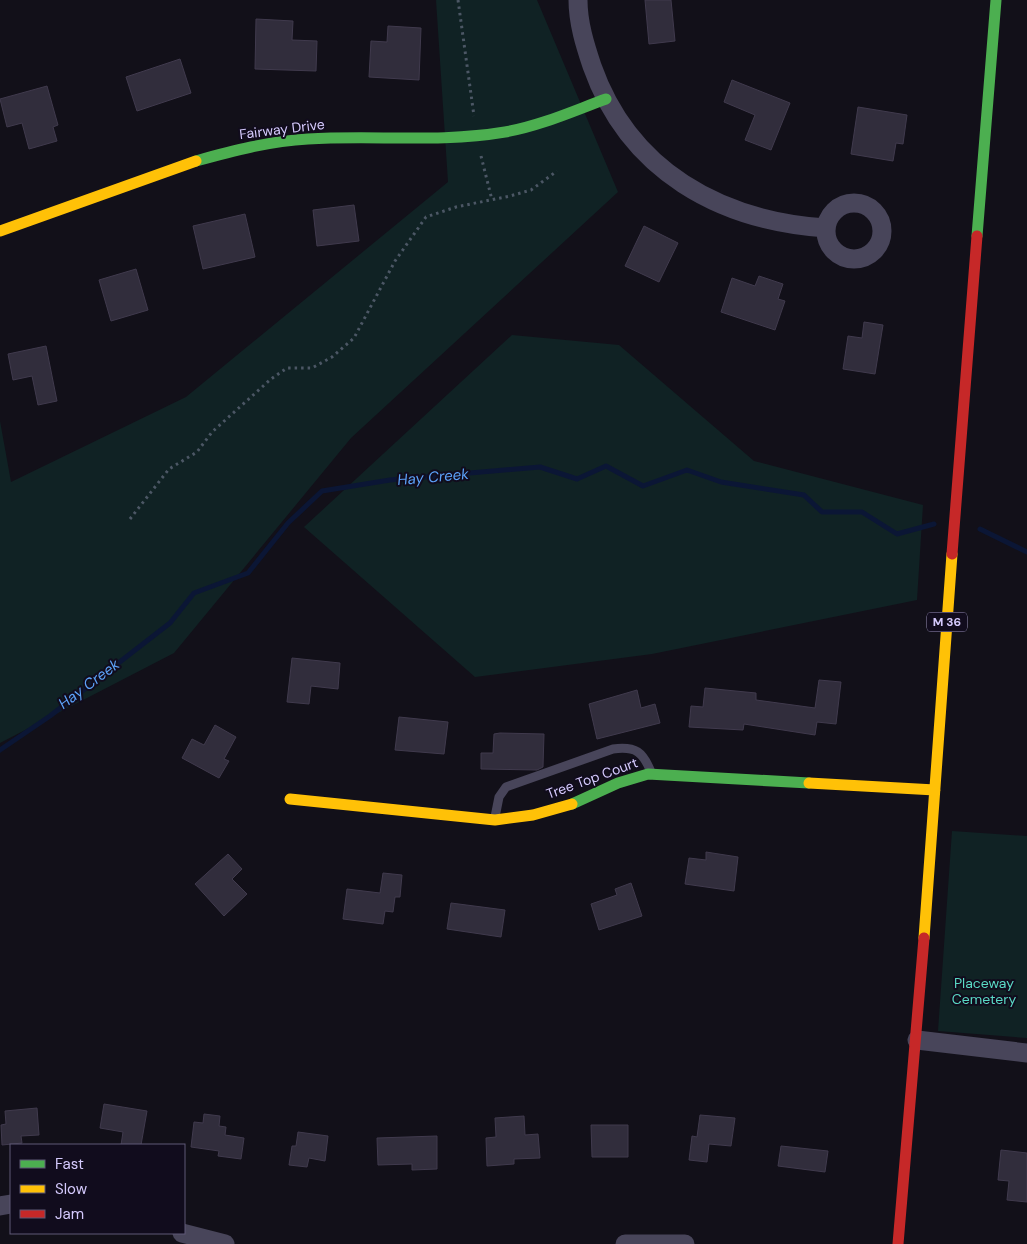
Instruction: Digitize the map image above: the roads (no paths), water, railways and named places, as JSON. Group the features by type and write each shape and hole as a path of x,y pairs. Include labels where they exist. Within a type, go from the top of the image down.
{"street":[{"path":"578,0 586,49 606,99 636,143 654,162 700,194 724,207 750,216 784,224 826,228"},
{"name":"M 36","path":"898,1244 917,1040 954,516 996,0"},
{"name":"Fairway Drive","path":"0,231 196,161 254,146 324,137 476,135 506,132 606,99"},
{"name":"Tree Top Court","path":"290,798 495,820 527,816 570,804 630,778 651,774 935,790"},
{"path":"917,1040 1027,1053"},
{"path":"185,1234 225,1244"},
{"path":"625,1244 685,1244"}],"lane":[{"path":"495,820 499,797 506,787 613,749 626,747 637,751 646,760 651,774"}],"waterway":[{"name":"Hay Creek","path":"0,750 50,716 170,623 194,593 248,573 288,523 322,491 390,480 540,467 577,479 606,466 643,486 687,470 721,482 804,495 822,512 862,512 897,534 934,524"},
{"name":"Hay Creek","path":"980,529 1027,552"}],"park label":[{"name":"Placeway Cemetery","path":"984,992"}]}
